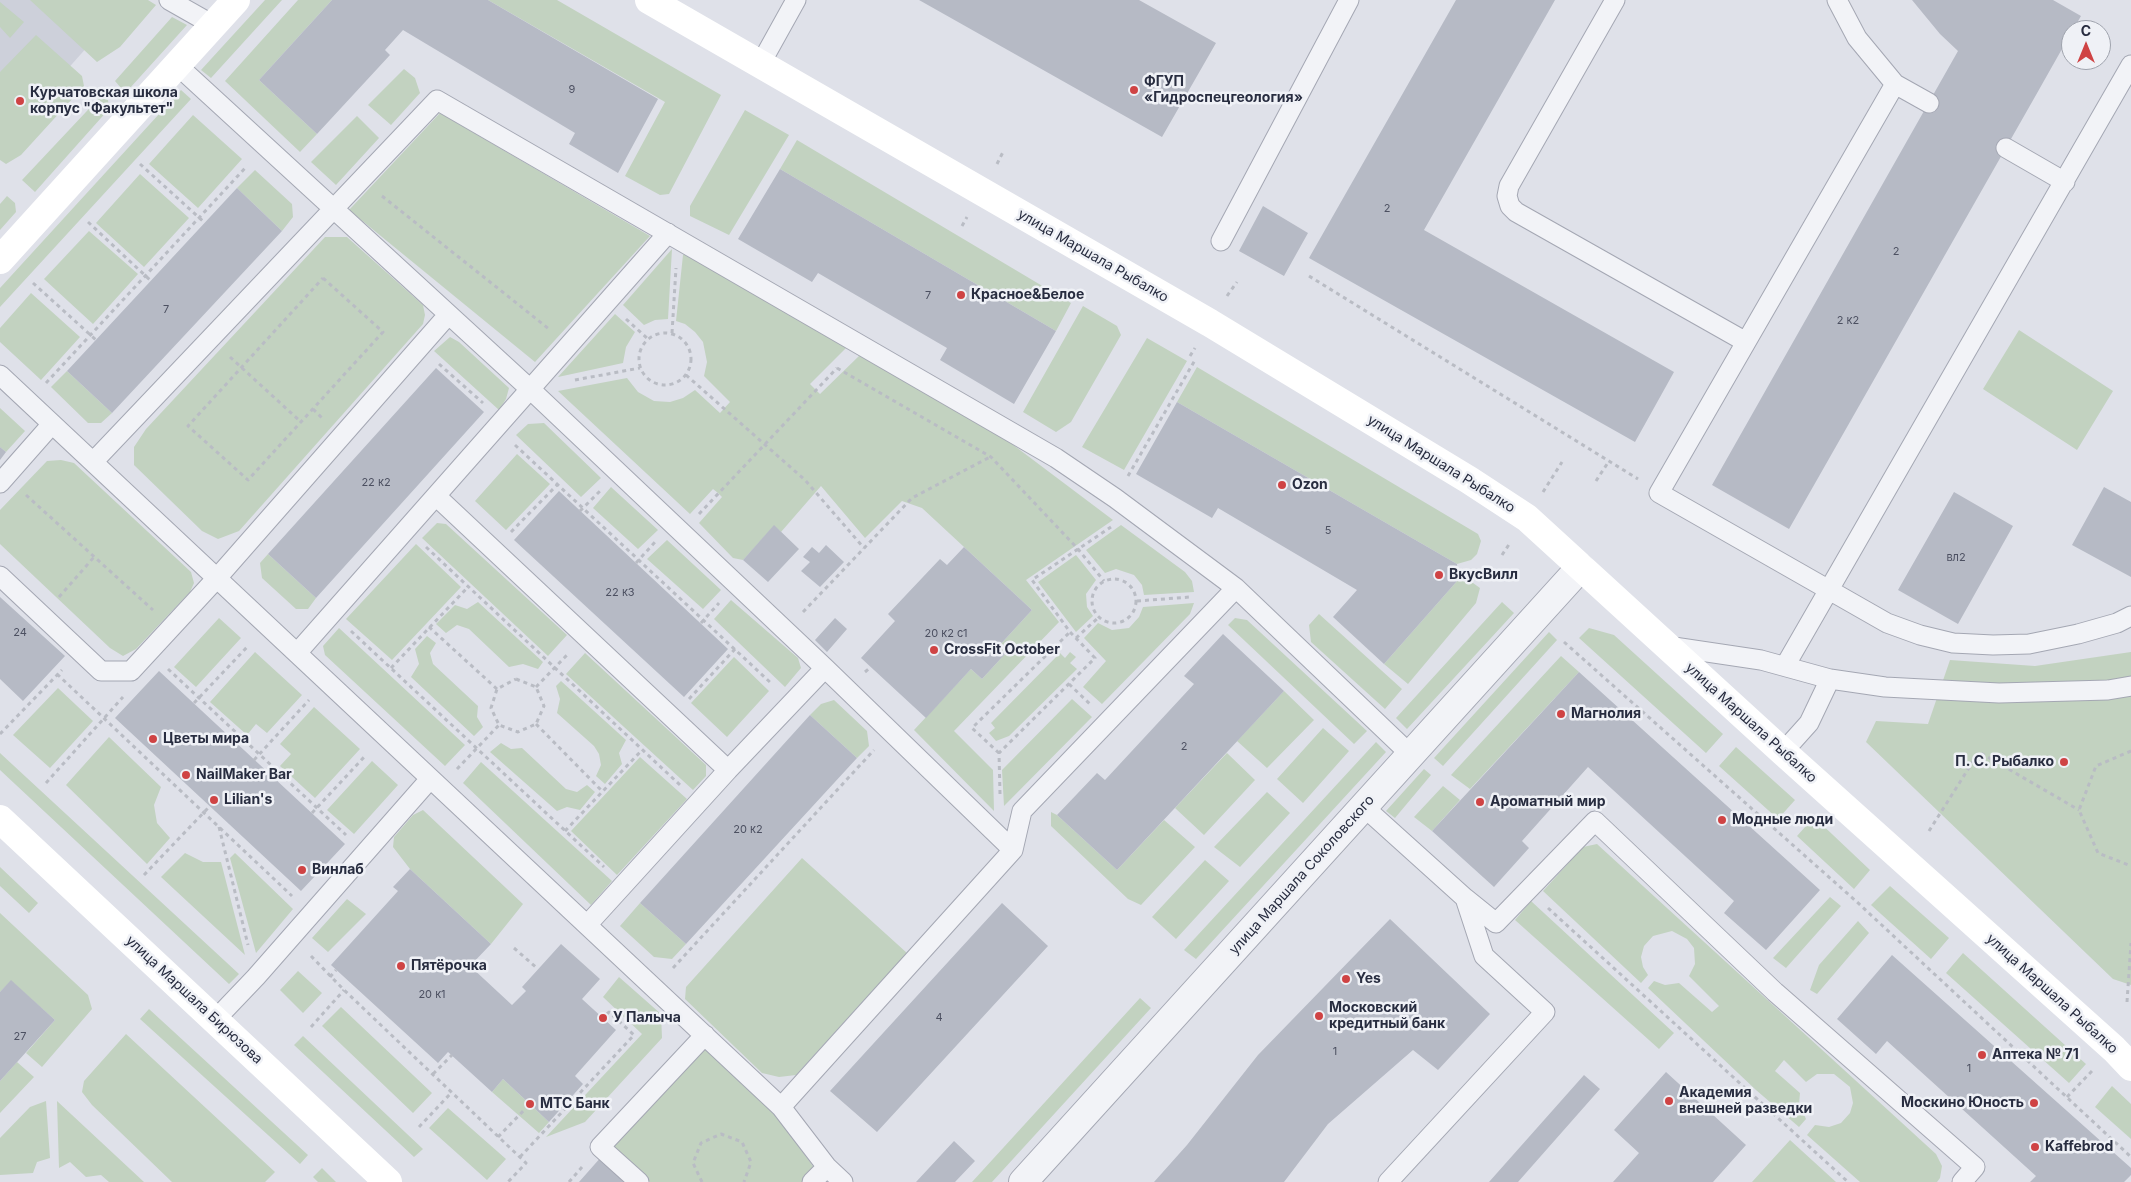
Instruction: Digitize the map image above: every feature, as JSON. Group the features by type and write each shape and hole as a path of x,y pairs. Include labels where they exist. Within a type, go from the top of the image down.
{"street":[{"path":"0,260 236,0"},
{"name":"улица Маршала Рыбалко","path":"649,0 1210,323 1469,480 1526,518 1782,752 2131,1066"},
{"name":"улица Маршала Соколовского","path":"1023,1182 1580,568"},
{"name":"улица Маршала Бирюзова","path":"0,819 388,1182"}],"lane":[{"path":"169,0 213,25"},
{"path":"761,63 796,0"},
{"path":"1221,240 1349,0"},
{"path":"1615,0 1509,186 1507,196 1510,206 1516,212 1746,342"},
{"path":"1837,0 1857,38 1895,84 1929,103"},
{"path":"177,65 530,389 825,668 1007,845"},
{"path":"1785,666 2131,66"},
{"path":"1895,84 1659,492 1887,623 1920,635 1953,643 2028,644 2078,634 2117,623 2131,616"},
{"path":"93,462 437,100 1056,458 1115,498 1233,591 1411,755"},
{"path":"2006,148 2065,182"},
{"path":"297,653 530,389 673,235"},
{"path":"0,576 101,671 131,670 217,578 448,314"},
{"path":"0,375 781,1107 827,1167 844,1182"},
{"path":"3,480 52,424"},
{"path":"436,496 728,770"},
{"path":"781,1107 1007,845 1022,811 1233,591"},
{"path":"1666,646 1761,660 1830,679 1885,687 1999,693 2108,690 2131,686"},
{"path":"587,925 728,770 825,668"},
{"path":"1782,752 1809,723 1830,679"},
{"path":"215,1020 256,977 365,852 435,783"},
{"path":"1364,807 1465,898 1496,923 1595,821 1775,992 1975,1167 1962,1182"},
{"path":"1388,1182 1545,1012 1484,956 1465,898"},
{"path":"639,1182 600,1147 705,1036"},
{"path":"812,1182 827,1167"}],"path":[{"path":"29,402 266,146"},
{"path":"140,164 205,223"},
{"path":"362,179 570,345"},
{"path":"88,222 151,281"},
{"path":"672,334 673,235"},
{"path":"1309,276 1659,492"},
{"path":"323,278 383,332 301,422 248,480 188,426 323,278"},
{"path":"33,283 96,340"},
{"path":"659,333 672,334 686,344 691,359 686,375 670,385 652,382 640,368 639,352 648,339 659,333"},
{"path":"210,340 301,422"},
{"path":"718,493 860,344"},
{"path":"420,347 558,485 792,703"},
{"path":"1115,498 1195,360"},
{"path":"530,389 640,368"},
{"path":"838,368 991,457 1078,549 1104,581"},
{"path":"686,375 804,480 864,548"},
{"path":"785,630 912,498 991,457 1013,432"},
{"path":"1596,481 1609,461"},
{"path":"3,480 94,557 172,627"},
{"path":"494,551 558,485"},
{"path":"999,753 1095,658 1070,632 1032,580 1133,512"},
{"path":"407,529 698,803"},
{"path":"42,616 94,557"},
{"path":"1119,579 1132,586 1137,601 1130,617 1115,623 1099,617 1092,605 1094,591 1104,581 1119,579"},
{"path":"391,668 468,586"},
{"path":"1137,601 1233,591"},
{"path":"332,613 623,885"},
{"path":"1076,638 1099,617"},
{"path":"429,627 497,689"},
{"path":"1007,845 999,753 972,728 1070,632"},
{"path":"536,687 585,637"},
{"path":"194,703 253,641"},
{"path":"1564,642 1857,902 2131,1157"},
{"path":"672,718 735,649"},
{"path":"0,734 80,651"},
{"path":"167,669 365,852"},
{"path":"516,679 536,687 544,706 536,724 518,732 499,725 491,708 497,689 516,679"},
{"path":"254,760 313,696"},
{"path":"536,724 603,792"},
{"path":"435,783 477,748 499,725"},
{"path":"655,988 878,745"},
{"path":"312,814 371,749"},
{"path":"566,831 642,750"},
{"path":"2079,810 2096,766 2131,751"},
{"path":"1929,831 1979,752 2079,810 2098,853 2131,866"},
{"path":"144,875 209,807"},
{"path":"218,827 256,977"},
{"path":"1529,890 1848,1182"},
{"path":"2127,1002 2131,944"},
{"path":"514,948 538,969"},
{"path":"330,977 336,970"},
{"path":"311,1027 344,990"},
{"path":"520,1157 634,1036 609,1012 603,1018"},
{"path":"433,1074 452,1055"},
{"path":"2067,1097 2094,1068"},
{"path":"419,1127 452,1092"},
{"path":"498,1137 530,1104"},
{"path":"702,1182 693,1163 701,1143 722,1134 742,1142 745,1148 751,1162 744,1182"}],"shaded area":[{"name":"Курчатовская школа корпус \"Факультет\"","path":"0,0 129,0 0,145"}],"green space":[{"path":"30,0 148,0 156,5 120,47 97,62"},
{"path":"265,0 282,0 211,78 201,70"},
{"path":"298,0 332,0 259,80 317,134 300,152 225,81"},
{"path":"488,0 557,0 721,95 669,194 660,195 625,176 665,102"},
{"path":"0,2 24,22 10,38 0,27"},
{"path":"172,17 187,25 130,88 121,88 115,81"},
{"path":"36,35 82,76 84,86 21,155 6,164 0,160 0,72"},
{"path":"404,69 415,78 420,93 391,125 368,105"},
{"path":"181,90 191,99 0,307 0,288"},
{"path":"101,96 108,100 109,109 35,192 22,180"},
{"path":"745,110 789,135 729,235 690,216 690,206"},
{"path":"440,113 650,236 535,362 349,210"},
{"path":"193,115 242,159 198,208 149,164"},
{"path":"357,116 379,138 336,185 311,162"},
{"path":"797,140 1071,303 1056,331 780,169"},
{"path":"255,170 292,204 293,217 282,231 237,188"},
{"path":"140,174 189,218 144,267 96,223"},
{"path":"7,196 15,203 16,212 0,230 0,204"},
{"path":"89,231 138,274 93,324 44,279"},
{"path":"325,237 347,237 423,305 425,315 423,324 239,531 218,539 202,531 134,465 134,447 146,429"},
{"path":"672,249 668,319 655,320 644,325 623,305"},
{"path":"687,252 847,347 810,384 820,394 860,355 1004,438 1113,520 1026,580 1059,622 954,731 993,770 994,811 914,730 971,669 982,679 1005,654 998,647 1032,610 922,508 902,501 865,538 821,486 781,532 774,526 743,560 733,558 699,523 722,497 718,493 713,489 690,514 558,391 627,378 638,392 654,401 670,402 683,398 695,390 720,413 730,402 704,376 707,362 703,342 685,324 676,321 683,255"},
{"path":"31,293 80,337 41,380 0,342 0,328"},
{"path":"1083,306 1117,326 1121,335 1071,422 1056,432 1023,412"},
{"path":"615,314 635,332 626,347 623,363 558,377"},
{"path":"2019,330 2113,391 2077,450 1983,389"},
{"path":"450,337 459,342 509,388 506,399 499,410 434,351"},
{"path":"1147,338 1187,361 1124,470 1082,447"},
{"path":"1197,367 1478,534 1481,541 1477,554 1471,560 1457,564 1177,402"},
{"path":"67,371 112,413 101,423 88,423 51,387"},
{"path":"0,408 25,431 6,452 0,447"},
{"path":"544,423 601,478 581,497 516,435 528,424"},
{"path":"517,454 550,484 506,530 475,501"},
{"path":"61,460 74,463 191,572 194,583 190,592 136,649 123,656 110,648 0,544 0,510 47,461"},
{"path":"611,487 658,530 638,549 593,508"},
{"path":"437,523 446,524 567,635 548,656 422,538"},
{"path":"1121,525 1185,572 1192,581 1194,592 1144,595 1142,585 1134,575 1116,569 1105,573 1086,550"},
{"path":"667,540 721,590 703,609 647,559"},
{"path":"416,544 461,587 392,660 346,619"},
{"path":"268,554 316,598 308,609 296,609 262,578 260,563"},
{"path":"1076,555 1096,580 1086,594 1087,607 1093,616 1076,632 1038,582"},
{"path":"1458,580 1473,583 1480,588 1476,603 1408,684 1384,664"},
{"path":"731,600 798,658 801,668 785,687 714,619"},
{"path":"478,602 543,662 538,669 523,664 509,667 469,629 457,625 446,633 436,624 455,605 467,609"},
{"path":"1502,602 1514,613 1407,729 1396,718"},
{"path":"1194,603 1190,614 1102,704 1083,687 1106,661 1084,638 1098,623 1112,630 1129,628 1139,617 1143,607"},
{"path":"1319,614 1402,689 1385,709 1311,642 1309,625"},
{"path":"219,618 241,638 196,687 174,667"},
{"path":"1235,618 1247,620 1367,731 1354,744 1228,625"},
{"path":"339,628 465,745 445,766 325,655 323,646"},
{"path":"1589,628 1614,635 1723,734 1706,753 1579,638"},
{"path":"1549,632 1557,640 1443,766 1434,758"},
{"path":"427,636 436,643 430,653 433,664 478,706 477,717 483,727 474,736 411,677 419,664 415,649"},
{"path":"255,652 302,695 267,733 256,724 247,735 210,702"},
{"path":"1070,652 1076,657 1070,663 1077,669 1009,736 996,741 989,733 995,728 991,723 1060,653 1065,658"},
{"path":"2131,652 2131,985 2113,979 1866,742 1876,721 1928,724 1950,660 2035,666"},
{"path":"585,653 706,765 706,776 693,790 566,674"},
{"path":"1561,656 1579,672 1470,789 1451,775"},
{"path":"734,657 769,691 727,737 691,703"},
{"path":"561,681 626,740 619,753 622,764 605,784 596,776 601,765 599,754 594,746 557,713 560,699 556,686"},
{"path":"58,688 93,721 50,768 13,735"},
{"path":"1284,691 1314,720 1267,768 1237,741"},
{"path":"1072,699 1092,717 1004,806 1002,770"},
{"path":"834,700 867,731 869,746 857,758 810,715 821,704"},
{"path":"314,707 360,749 315,798 280,766 291,754 280,744"},
{"path":"1323,728 1349,751 1303,803 1277,779"},
{"path":"109,737 161,787 154,805 157,823 170,838 147,864 66,785"},
{"path":"1376,742 1386,752 1196,959 1184,950"},
{"path":"501,743 511,749 522,748 566,789 577,792 587,785 595,792 580,810 567,807 557,811 490,752"},
{"path":"1736,747 1795,800 1778,819 1719,766"},
{"path":"0,753 239,974 229,984 0,770"},
{"path":"1227,753 1255,780 1204,835 1175,808"},
{"path":"640,757 687,799 617,875 571,831"},
{"path":"372,761 398,785 354,834 327,810"},
{"path":"481,762 612,881 591,905 463,783"},
{"path":"1424,769 1431,775 1395,818 1386,811"},
{"path":"1443,786 1460,800 1432,831 1414,817"},
{"path":"1267,792 1290,813 1240,867 1214,847"},
{"path":"423,810 523,904 491,944 410,869 393,847 394,837 413,815"},
{"path":"1051,812 1057,815 1117,870 1164,820 1195,847 1141,905 1128,899 1051,826"},
{"path":"1814,817 1870,870 1854,889 1797,836"},
{"path":"1597,844 1936,1154 1942,1166 1940,1178 1937,1182 1860,1182 1807,1135 1815,1125 1829,1127 1841,1123 1850,1113 1853,1103 1850,1087 1834,1074 1817,1074 1806,1082 1784,1060 1775,1071 1800,1093 1799,1104 1806,1119 1799,1127 1756,1090 1648,988 1654,981 1665,985 1679,983 1712,1012 1719,1006 1689,976 1695,964 1694,948 1687,939 1672,931 1653,936 1644,946 1641,957 1643,967 1648,975 1641,983 1543,891 1583,847"},
{"path":"185,853 203,862 221,862 245,955 161,877"},
{"path":"235,853 293,909 256,953 230,858"},
{"path":"802,858 907,953 796,1075 779,1077 762,1073 685,999 686,987"},
{"path":"1205,860 1229,881 1176,939 1152,917"},
{"path":"0,867 38,903 29,913 0,886"},
{"path":"1890,886 1949,938 1931,959 1871,905"},
{"path":"1830,897 1841,906 1786,968 1773,958"},
{"path":"347,899 366,914 328,952 312,938"},
{"path":"1531,901 1674,1033 1659,1049 1515,920"},
{"path":"640,903 686,944 672,959 654,957 620,926"},
{"path":"0,913 88,995 92,1009 42,1067 26,1053 55,1020 11,981 0,992"},
{"path":"1858,921 1869,933 1817,994 1810,990 1819,965"},
{"path":"1963,953 2086,1064 2069,1083 1946,973"},
{"path":"298,971 322,993 303,1013 280,990"},
{"path":"619,977 661,1014 662,1038 585,1122 546,1137 642,1034 603,997"},
{"path":"1140,998 1151,1008 992,1182 972,1182"},
{"path":"341,1007 432,1093 413,1113 322,1026"},
{"path":"149,1009 308,1155 300,1164 140,1019"},
{"path":"126,1034 275,1172 265,1182 172,1182 92,1105 82,1092 84,1081"},
{"path":"303,1036 423,1149 414,1157 294,1045"},
{"path":"705,1049 775,1113 815,1169 803,1182 650,1182 613,1147"},
{"path":"17,1062 34,1077 0,1113 0,1081"},
{"path":"503,1079 549,1122 539,1133 492,1092"},
{"path":"2112,1086 2131,1104 2131,1139 2095,1107"},
{"path":"46,1101 50,1158 37,1162 33,1173 0,1175 0,1138 30,1107"},
{"path":"57,1101 144,1182 109,1182 101,1175 86,1177 70,1162 59,1168"},
{"path":"448,1108 506,1159 487,1180 429,1128"},
{"path":"1790,1140 1836,1182 1752,1182"},
{"path":"322,1168 336,1182 318,1182 313,1177"}],"building":[{"path":"332,0 488,0 658,99 618,173 569,144 575,133 403,30 385,50 390,55 317,134 259,80"},
{"name":"ФГУП «Гидроспецгеология»","path":"919,0 1139,0 1216,43 1162,137"},
{"path":"1456,0 1555,0 1424,230 1674,372 1635,442 1309,258"},
{"path":"1912,0 2053,0 2081,16 2079,20 2061,20 2061,51 1789,529 1712,485 1958,51 1940,34"},
{"path":"780,169 1056,331 1014,404 940,360 947,348 818,273 812,282 738,239"},
{"path":"237,188 282,231 112,413 67,371"},
{"path":"1263,206 1308,233 1284,276 1239,251"},
{"path":"436,368 484,412 316,598 268,554"},
{"path":"1177,402 1457,564 1458,580 1384,664 1333,617 1357,590 1218,508 1212,518 1136,474"},
{"path":"0,447 6,452 0,460"},
{"path":"2104,487 2131,502 2131,577 2072,545"},
{"path":"559,491 728,649 684,697 514,540"},
{"path":"1954,492 2013,526 1958,624 1898,590"},
{"path":"774,525 799,549 768,582 743,560"},
{"path":"826,545 844,562 820,587 801,571 810,562 803,557 812,547 819,553"},
{"path":"964,547 1032,610 998,647 1005,654 982,679 971,669 926,718 861,658 895,621 888,614 940,559 947,565"},
{"path":"0,597 65,656 23,701 0,679"},
{"path":"835,618 847,629 827,652 815,640"},
{"path":"1223,634 1284,691 1117,870 1057,815 1097,773 1105,780 1194,684 1184,676"},
{"path":"159,671 345,844 301,891 115,718"},
{"path":"1579,672 1820,890 1766,950 1724,913 1734,901 1588,767 1522,841 1529,848 1494,887 1432,831"},
{"path":"810,715 857,758 686,944 640,903"},
{"path":"410,869 491,944 470,966 512,1005 526,991 522,987 561,944 600,979 582,999 616,1030 575,1076 583,1084 549,1122 503,1079 492,1092 448,1052 438,1063 331,965 398,891 393,887"},
{"path":"1002,903 1048,946 877,1132 830,1091"},
{"path":"1390,919 1490,1014 1438,1070 1413,1050 1328,1124 1284,1182 1154,1182 1187,1145 1258,1055"},
{"path":"1892,955 2131,1168 2131,1175 2124,1182 2030,1182 2036,1176 1887,1041 1876,1054 1837,1019"},
{"path":"11,980 55,1020 0,1081 0,992"},
{"name":"Академия внешней разведки","path":"1666,1072 1746,1145 1713,1182 1613,1182 1639,1153 1614,1130"},
{"path":"1584,1075 1600,1089 1518,1182 1489,1182"},
{"path":"954,1141 975,1161 955,1182 916,1182"},
{"path":"602,1156 630,1182 579,1182"}],"place":[{"name":"ФГУП «Гидроспецгеология»","path":"1134,90"},
{"name":"Курчатовская школа корпус \"Факультет\"","path":"20,101"},
{"name":"Красное&Белое","path":"961,295"},
{"name":"Ozon","path":"1282,485"},
{"name":"ВкусВилл","path":"1439,575"},
{"name":"CrossFit October","path":"934,650"},
{"name":"Магнолия","path":"1561,714"},
{"name":"Цветы мира","path":"153,739"},
{"name":"П. С. Рыбалко","path":"2064,762"},
{"name":"NailMaker Bar","path":"186,775"},
{"name":"Lilian's","path":"214,800"},
{"name":"Ароматный мир","path":"1480,802"},
{"name":"Модные люди","path":"1722,820"},
{"name":"Винлаб","path":"302,870"},
{"name":"Пятёрочка","path":"401,966"},
{"name":"Yes","path":"1346,979"},
{"name":"Московский кредитный банк","path":"1319,1016"},
{"name":"У Палыча","path":"603,1018"},
{"name":"Аптека № 71","path":"1982,1055"},
{"name":"Академия внешней разведки","path":"1669,1101"},
{"name":"Москино Юность","path":"2034,1103"},
{"name":"МТС Банк","path":"530,1104"},
{"name":"Kaffebrod","path":"2035,1147"}]}
